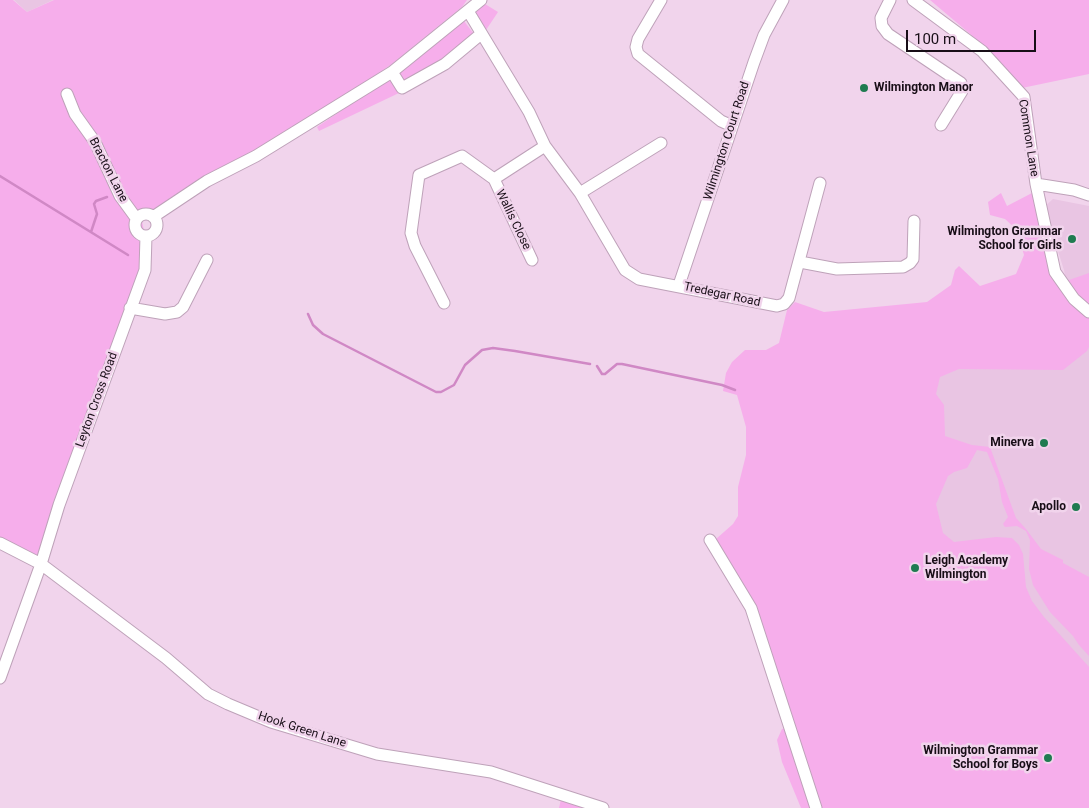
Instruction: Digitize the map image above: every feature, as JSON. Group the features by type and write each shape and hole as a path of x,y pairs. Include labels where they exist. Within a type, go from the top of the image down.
{"street":[{"path":"146,236 136,230 136,218 144,214 153,217 208,181 264,151 392,72 481,0"},
{"path":"661,0 638,39 636,47 638,54 722,121 732,126"},
{"path":"890,0 881,18 882,26 888,34 961,83 962,91 942,126"},
{"name":"Common Lane","path":"913,0 982,51 1024,97 1036,184 1055,272 1074,299 1089,312"},
{"name":"Wilmington Court Road","path":"679,285 732,126 777,2"},
{"name":"Tredegar Road","path":"468,11 529,112 545,146 580,193 625,270 639,279 679,285 777,306 784,304 789,298 800,262 820,183"},
{"path":"392,72 402,88 445,64 481,34"},
{"name":"Bracton Lane","path":"67,94 75,114 95,142 120,196 136,218"},
{"path":"580,193 661,143"},
{"name":"Wallis Close","path":"494,179 545,146"},
{"name":"Wallis Close","path":"444,304 415,246 411,233 419,175 462,156 494,179 532,260"},
{"path":"1036,184 1074,190 1089,195"},
{"name":"Leyton Cross Road","path":"0,678 41,564 58,505 145,270 146,236 156,229 153,217"},
{"path":"800,262 837,269 903,268 913,259 914,221"},
{"path":"130,308 165,314 177,312 183,307 207,260"},
{"path":"710,540 751,608 816,808"},
{"name":"Hook Green Lane","path":"0,543 41,564 166,658 208,694 236,708 271,722 376,754 491,772 603,808"}],"shaded area":[{"path":"0,0 13,0 27,12 54,0 467,0 462,7 392,64 302,125 154,218 142,221 147,246 146,262 41,564 0,542"},
{"path":"14,0 53,0 27,12"},
{"path":"930,0 1089,0 1089,74 1022,88 982,44"},
{"path":"485,4 498,12 484,33 476,18 476,13"},
{"path":"464,21 474,34 434,67 405,82 399,72"},
{"path":"388,79 393,81 399,93 319,131 317,127"},
{"name":"Leigh Academy Wilmington","path":"1001,193 1007,206 1032,193 1052,278 1063,292 1089,316 1089,347 1087,351 1063,370 959,369 940,377 936,394 944,405 945,436 972,445 990,447 1016,518 1041,549 1063,560 1063,563 1089,577 1089,656 1050,612 1033,585 1029,569 1030,540 1026,531 1017,526 1005,527 1003,524 1008,517 1002,502 998,479 987,452 977,450 967,468 948,476 936,504 943,533 954,542 996,537 1012,538 1019,545 1023,554 1026,587 1032,601 1089,667 1089,808 801,808 782,762 777,740 782,729 790,727 746,593 716,539 733,524 738,516 738,487 746,455 746,427 737,395 723,391 726,373 732,362 745,350 766,350 779,343 787,310 795,302 824,312 927,302 951,285 955,270 959,266 980,286 1016,274 1024,255 1017,230 1005,219 990,215 988,202"},
{"name":"Wilmington Grammar School for Girls","path":"1053,199 1089,206 1089,305 1066,281 1044,207"},
{"path":"1089,273 1089,305 1079,297 1066,281"},
{"path":"1064,295 1089,320 1089,808 761,486"},
{"path":"562,795 603,808 559,808"}],"waterway":[{"path":"0,176 128,255"},
{"path":"91,232 97,214 94,204 96,201 107,197"},
{"path":"308,314 313,325 323,334 436,392 441,392 454,385 465,365 482,350 493,348 590,364"},
{"path":"597,366 602,374 605,374 617,364 622,364 722,385 735,390"}],"place":[{"name":"Wilmington Manor","path":"864,88"},
{"name":"Wilmington Grammar School for Girls","path":"1072,239"},
{"name":"Minerva","path":"1044,443"},
{"name":"Apollo","path":"1076,507"},
{"name":"Leigh Academy Wilmington","path":"915,568"},
{"name":"Wilmington Grammar School for Boys","path":"1048,758"}]}
